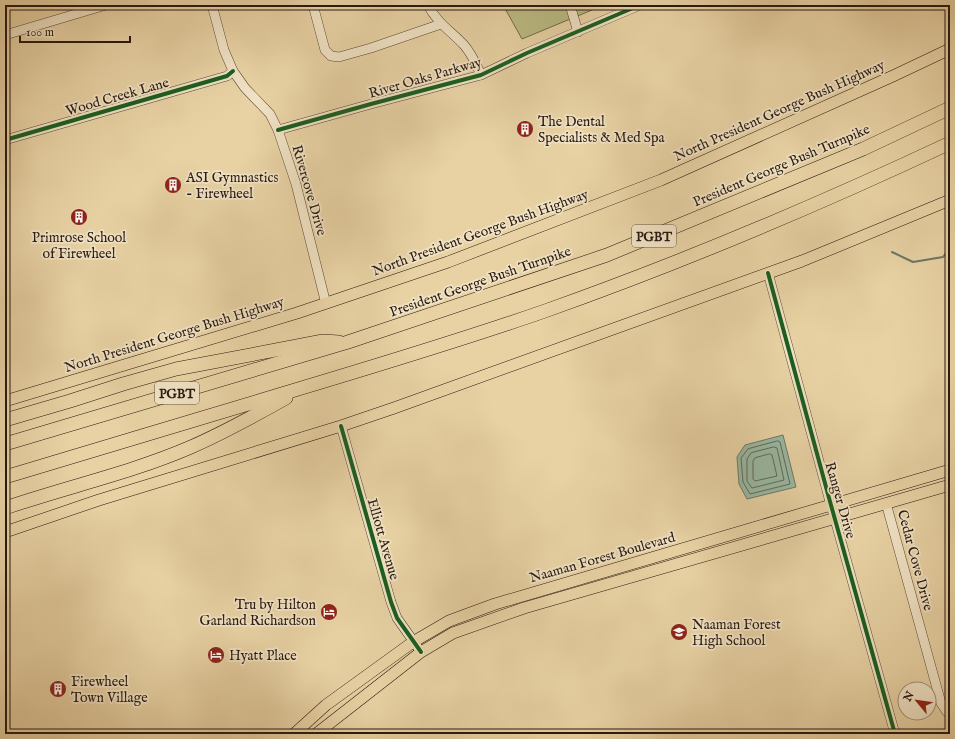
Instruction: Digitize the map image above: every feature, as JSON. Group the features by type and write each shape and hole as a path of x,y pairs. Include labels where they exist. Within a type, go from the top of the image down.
{"highway":[{"name":"President George Bush Turnpike","path":"5,444 348,342 607,256 863,149 950,108"},
{"name":"PGBT","path":"5,477 503,325 653,271 741,236 808,208 950,143"},
{"path":"5,420 70,402 124,384 188,367 323,341 348,342"},
{"path":"5,508 141,465 190,447 241,424 307,386"}],"main road":[{"name":"North President George Bush Highway","path":"5,401 326,304 452,260 661,180 950,49"},
{"path":"5,532 99,500 341,426 605,333 768,272 802,261 950,200"},
{"name":"Naaman Forest Boulevard","path":"294,734 326,705 413,642 450,621 468,613 524,595 950,470"},
{"name":"Naaman Forest Boulevard","path":"318,732 421,652 453,634 526,608 835,517 950,485"},
{"path":"524,595 526,608"},
{"path":"318,732 326,705"}],"street":[{"path":"5,35 106,5"},
{"name":"Rivercove Drive","path":"212,5 224,50 234,71 246,88 270,114 278,130 296,184 326,304"},
{"path":"314,5 325,50 331,56 339,57 371,48 441,24"},
{"path":"428,5 441,24 464,45 474,57 481,75"},
{"path":"570,5 578,32"},
{"name":"River Oaks Parkway","path":"278,130 481,75 526,53 640,5"},
{"name":"Wood Creek Lane","path":"5,140 227,76 234,71"},
{"name":"Ranger Drive","path":"768,272 895,734"},
{"name":"Elliott Avenue","path":"341,426 390,602 397,618 421,652"},
{"name":"Cedar Cove Drive","path":"886,503 941,703 947,712 950,712"}],"green space":[{"path":"503,5 604,5 522,39"}],"water":[{"path":"783,435 796,487 747,499 739,484 737,457 745,445"}],"waterway":[{"path":"892,252 913,262 943,257 950,248"}],"cycle path":[{"path":"278,130 481,75 527,53 640,5"},
{"path":"5,140 227,76 233,71"},
{"path":"768,273 895,734"},
{"path":"341,426 391,602 397,618 421,652"}],"place":[{"name":"The Dental Specialists & Med Spa","path":"525,129"},
{"name":"ASI Gymnastics - Firewheel","path":"173,185"},
{"name":"Primrose School of Firewheel","path":"79,217"},
{"name":"Tru by Hilton Garland Richardson","path":"329,612"},
{"name":"Naaman Forest High School","path":"679,632"},
{"name":"Hyatt Place","path":"216,655"},
{"name":"Firewheel Town Village","path":"58,689"}]}
